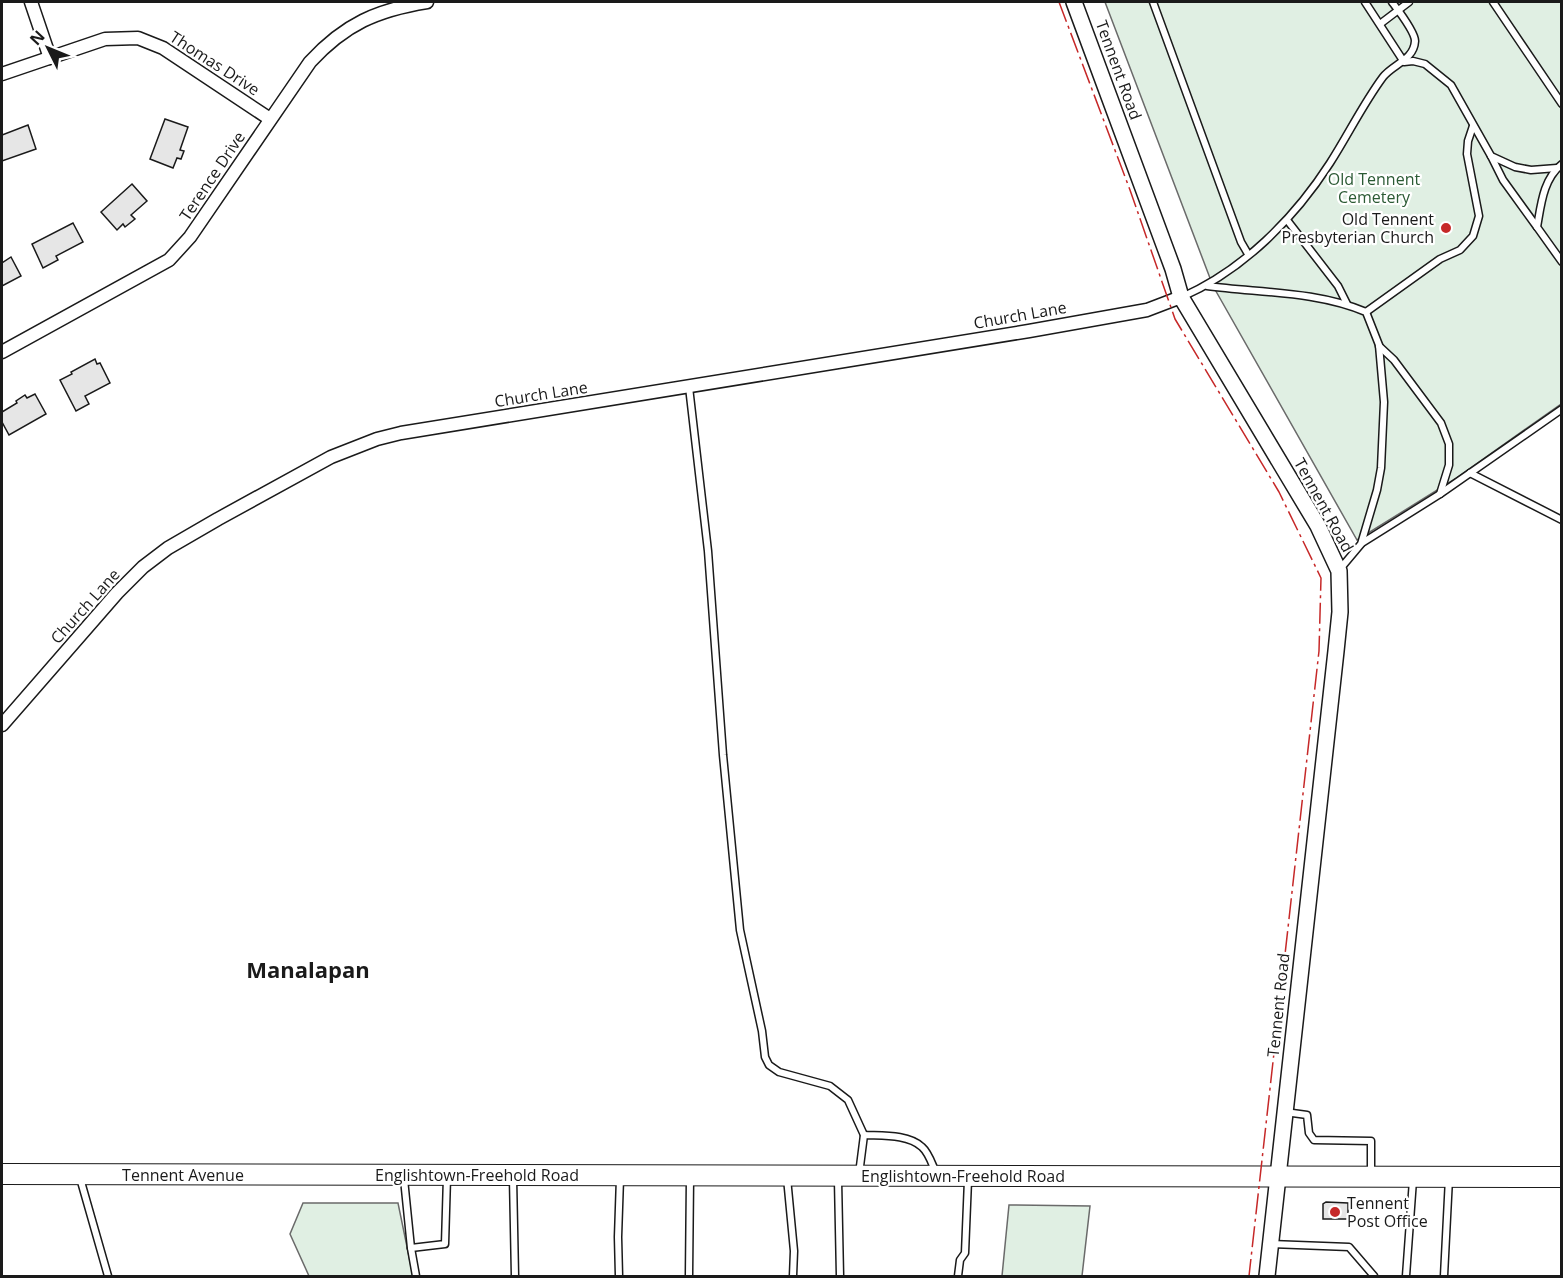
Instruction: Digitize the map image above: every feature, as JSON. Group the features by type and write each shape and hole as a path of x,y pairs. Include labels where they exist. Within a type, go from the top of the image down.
{"main road":[{"name":"Tennent Avenue","path":"2,1174 365,1175"},
{"name":"Englishtown-Freehold Road","path":"365,1175 1562,1177"}],"street":[{"path":"31,2 50,58"},
{"name":"Terence Drive","path":"2,352 159,266 176,254 310,62 336,37 375,14 427,2"},
{"name":"Tennent Road","path":"1074,2 1173,269 1181,297 1318,526 1339,571 1340,612 1267,1276"},
{"name":"Thomas Drive","path":"2,74 105,39 138,38 163,48 270,119"},
{"name":"Church Lane","path":"2,725 85,629 143,567 168,548 218,519 361,444 401,433 1147,310 1181,297"}],"lane":[{"path":"1153,2 1241,242 1248,254"},
{"path":"1365,2 1404,62"},
{"path":"1392,2 1414,36 1415,43 1404,62"},
{"path":"1380,24 1409,2"},
{"path":"1493,2 1562,104"},
{"path":"1181,297 1208,286 1287,220 1329,164 1384,75 1391,68 1413,61 1425,64 1451,85 1503,180 1562,262"},
{"path":"1366,312 1440,259 1460,250 1473,236 1479,216 1467,154 1473,126"},
{"path":"1491,156 1515,167 1531,170 1559,166"},
{"path":"1537,227 1543,194 1559,166"},
{"path":"1287,220 1338,286 1347,304"},
{"path":"1208,286 1277,292 1347,304 1366,312 1379,345 1384,402 1383,446 1377,490 1361,544"},
{"path":"1379,345 1394,360 1441,423 1447,437 1450,453 1449,465 1440,494"},
{"path":"689,386 708,551 723,754 740,930 762,1031 765,1057 769,1065 779,1072 830,1086 848,1100 864,1135 858,1176"},
{"path":"1339,571 1361,544 1440,494 1562,409"},
{"path":"1470,473 1562,520"},
{"path":"1284,1112 1307,1115 1309,1133 1314,1140 1371,1141 1371,1175"},
{"path":"864,1135 903,1138 921,1146 929,1157 937,1176"},
{"path":"79,1174 108,1276"},
{"path":"411,1248 445,1244 447,1175"},
{"path":"513,1175 514,1276"},
{"path":"403,1176 416,1276"},
{"path":"619,1276 620,1176"},
{"path":"689,1276 690,1176"},
{"path":"787,1176 794,1251 793,1276"},
{"path":"838,1176 840,1276"},
{"path":"958,1276 960,1260 965,1253 968,1176"},
{"path":"1406,1276 1414,1176"},
{"path":"1444,1276 1449,1176"},
{"path":"1270,1244 1349,1247 1374,1276"}],"green space":[{"name":"Old Tennent Cemetery","path":"1105,2 1561,2 1561,404 1455,479 1357,540 1213,286"},
{"path":"303,1203 398,1203 413,1276 309,1276 290,1234"},
{"path":"1009,1205 1090,1206 1082,1276 1002,1276"}],"building":[{"path":"165,119 188,127 180,150 184,151 181,159 177,158 173,168 150,159"},
{"path":"28,125 36,149 2,161 2,135"},
{"path":"132,184 147,201 131,215 135,219 125,227 123,224 117,230 101,212"},
{"path":"73,223 83,242 56,256 58,260 43,268 32,244"},
{"path":"11,257 21,276 2,286 2,263"},
{"path":"95,359 97,364 100,363 110,383 85,396 89,404 76,411 60,380"},
{"path":"35,394 46,414 9,435 2,422 2,412 25,395 27,398"},
{"name":"Tennent Post Office","path":"1326,1202 1348,1203 1348,1219 1323,1219 1323,1204"}],"power":[{"path":"1059,2 1130,190 1175,319 1279,492 1321,578 1319,651 1249,1276"}],"place":[{"name":"Old Tennent Presbyterian Church","path":"1446,228"},
{"name":"Tennent Post Office","path":"1335,1212"}],"district":[{"name":"Manalapan","path":"308,970"}]}
